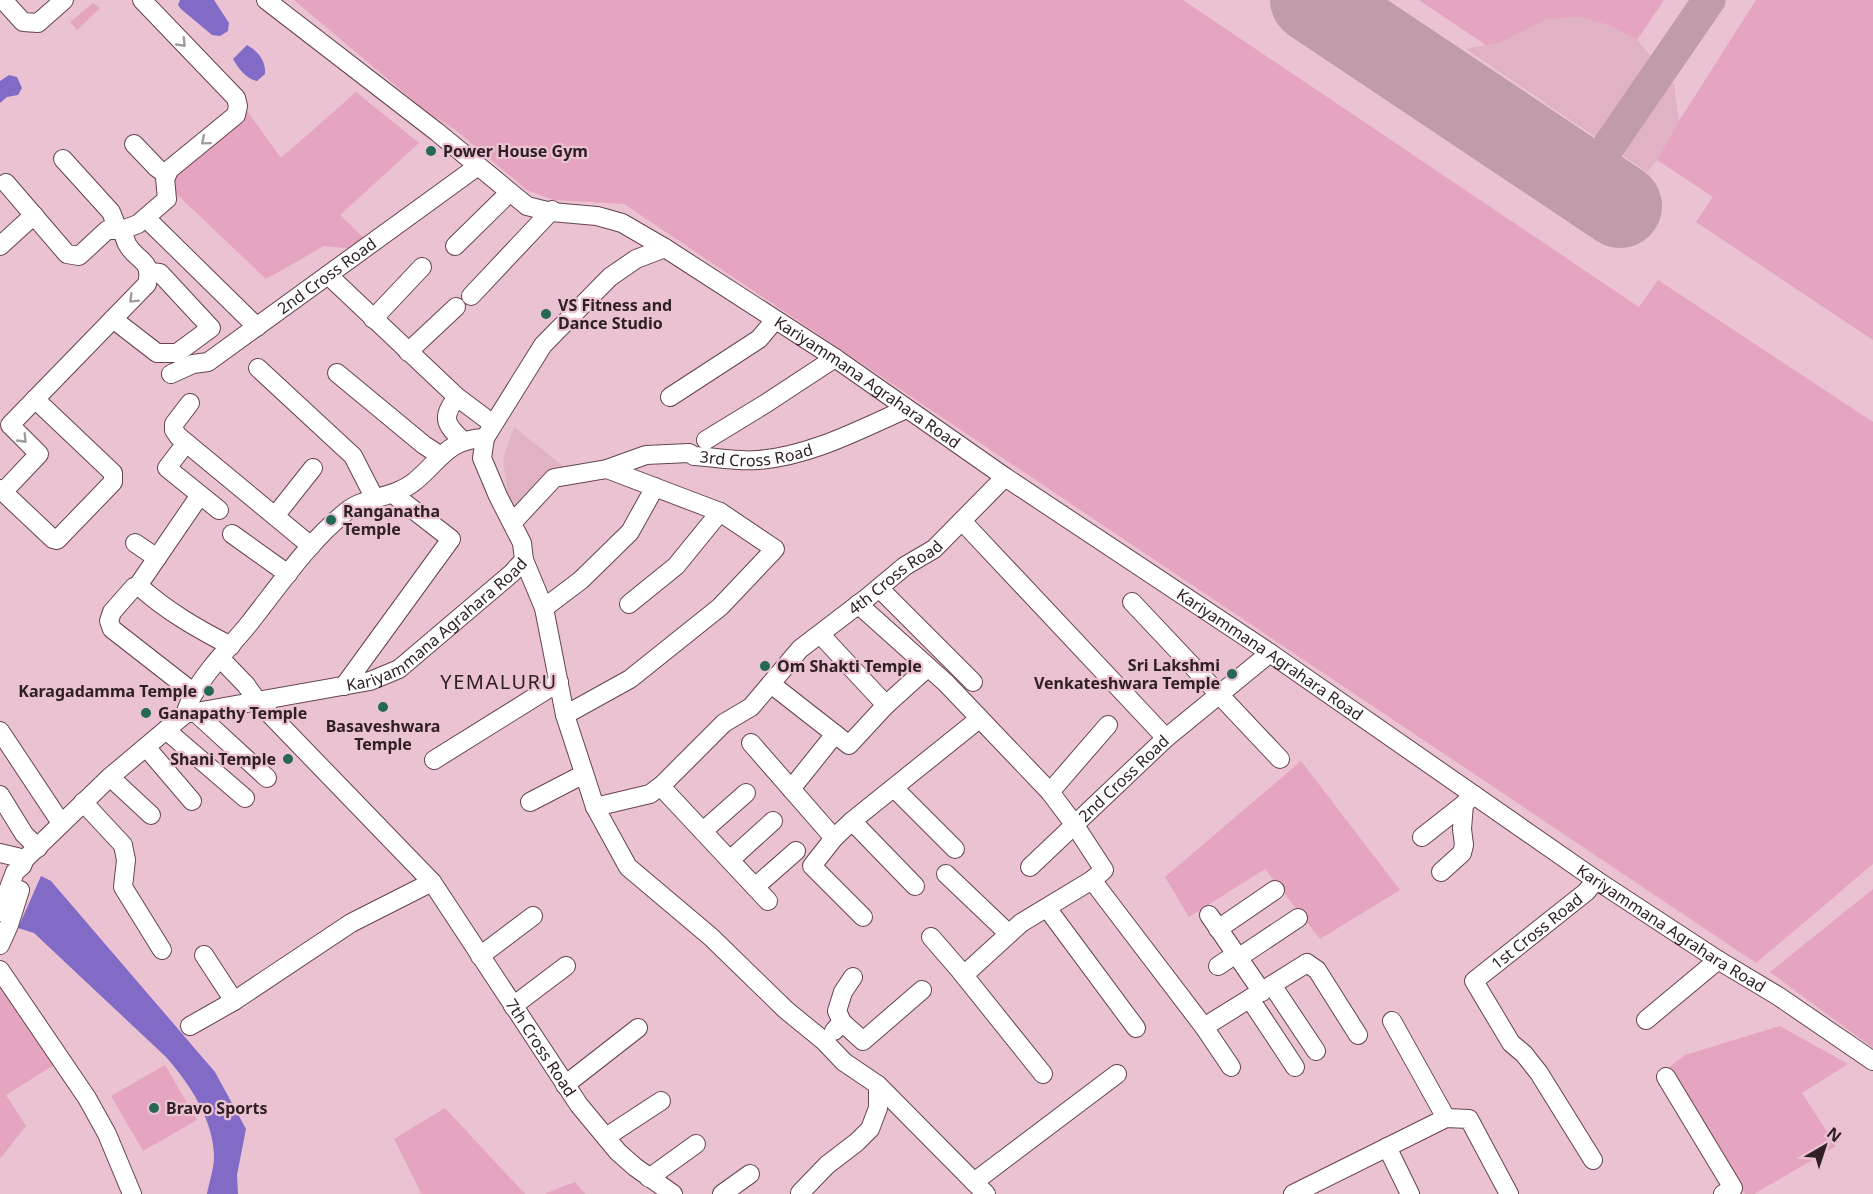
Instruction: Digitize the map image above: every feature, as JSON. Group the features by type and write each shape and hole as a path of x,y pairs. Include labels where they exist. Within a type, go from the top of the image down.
{"street":[{"path":"3,0 23,22 38,23 64,0"},
{"path":"6,183 67,254 79,256 107,230 118,230 138,224 167,199 165,178 171,169 236,115 238,105 236,98 142,0"},
{"name":"Kariyammana Agrahara Road","path":"266,0 527,206 597,216 622,223 665,248 835,358 1005,477 1270,653 1469,799 1718,960 1778,996 1873,1061"},
{"path":"134,144 167,175"},
{"path":"35,399 113,474 113,482 57,540 53,539 2,491 39,454 10,425 35,399 147,284 150,272 148,266 128,245 118,230 111,212 63,159"},
{"name":"2nd Cross Road","path":"171,374 193,364 208,362 478,166"},
{"path":"455,246 509,193"},
{"path":"408,352 464,302 552,210"},
{"path":"0,246 34,215"},
{"path":"152,224 257,327"},
{"path":"0,912 25,864 61,824 110,777 165,730 189,713 194,693 311,546 349,509 384,497 413,483 441,456 463,441 489,431 543,345 610,277 636,259 665,248"},
{"path":"373,319 422,267"},
{"path":"113,319 157,353 177,353 211,328 160,273 150,272"},
{"path":"328,275 457,397 489,431"},
{"path":"670,397 759,339 775,320"},
{"path":"706,440 835,358"},
{"path":"258,368 353,456 384,497 450,537 450,542 344,686"},
{"path":"337,373 424,445 441,456"},
{"path":"457,397 448,409 446,418 448,425 463,441"},
{"path":"190,403 174,424 174,430 178,436 311,546"},
{"name":"3rd Cross Road","path":"513,522 554,478 607,469 645,455 688,453 694,456 757,460 793,454 839,439 906,409"},
{"name":"Kariyammana Agrahara Road","path":"189,713 370,681 399,669 512,573 524,560 522,543 482,458 489,431"},
{"path":"186,443 167,468 219,510"},
{"path":"275,516 313,468"},
{"path":"565,715 630,680 720,607 775,549 720,512 607,469"},
{"name":"4th Cross Road","path":"596,807 650,794 662,785 724,723 751,707 800,649 904,566 934,549 1005,477"},
{"path":"544,608 581,580 630,532 655,487"},
{"path":"194,693 112,628 109,621 112,612 134,587 137,587 200,495"},
{"path":"629,604 676,566 720,512"},
{"path":"962,521 1166,738"},
{"path":"232,534 288,574"},
{"path":"135,543 157,558"},
{"path":"524,560 544,608 565,715 584,774 596,807 628,867 711,937 786,1010 824,1041 844,1062 878,1085 980,1188 1117,1074"},
{"name":"7th Cross Road","path":"137,587 226,652 258,702 432,882 579,1105 627,1160 673,1194"},
{"path":"879,588 974,682"},
{"path":"1132,602 1280,759"},
{"path":"858,604 928,667 1050,792 1104,870 1092,880 1021,923 964,975 962,973"},
{"path":"819,634 886,705"},
{"name":"2nd Cross Road","path":"1030,867 1166,738 1270,653"},
{"path":"771,684 849,745 886,705 928,667"},
{"path":"434,760 559,682"},
{"path":"189,713 267,778"},
{"path":"862,917 812,866 834,838 852,821 980,719"},
{"path":"1050,792 1108,725"},
{"path":"165,730 245,798"},
{"path":"0,731 61,824"},
{"path":"791,789 835,734"},
{"path":"751,744 834,838"},
{"path":"146,747 192,801"},
{"path":"530,802 584,774"},
{"path":"110,777 151,815"},
{"path":"662,785 768,901"},
{"path":"894,788 955,849"},
{"path":"703,831 746,794"},
{"path":"0,795 24,834 25,864 9,925 1,943"},
{"path":"1422,837 1469,799"},
{"path":"1441,872 1462,853 1464,846 1462,829 1469,799"},
{"path":"83,802 123,845 126,861 123,887 162,951"},
{"path":"730,860 773,821"},
{"path":"852,821 915,886"},
{"path":"755,887 796,850"},
{"path":"0,853 25,864"},
{"path":"946,874 1009,934"},
{"path":"1092,880 1204,1027 1231,1067"},
{"name":"1st Cross Road","path":"1593,1160 1539,1073 1524,1054 1511,1044 1474,981 1586,892 1596,880"},
{"path":"190,1026 234,1001 351,923 432,882"},
{"path":"1275,890 1213,922 1261,992 1316,1051"},
{"path":"1047,908 1136,1028"},
{"path":"480,956 532,916"},
{"path":"1218,966 1298,918"},
{"path":"931,937 1043,1074"},
{"path":"204,955 234,1001"},
{"path":"1646,1020 1718,960"},
{"path":"1204,1027 1307,963 1314,966 1358,1035"},
{"path":"513,1006 566,966"},
{"path":"0,970 87,1098 107,1134 132,1194"},
{"path":"854,977 843,992 837,1011 842,1022 863,1041 922,990"},
{"path":"1261,992 1295,1067"},
{"path":"1392,1021 1446,1118"},
{"path":"824,1041 842,1022"},
{"path":"565,1085 638,1028"},
{"path":"1845,1044 1873,1073"},
{"path":"1666,1077 1733,1188 1723,1194"},
{"path":"800,1193 870,1129 878,1108 878,1085"},
{"path":"606,1137 661,1101"},
{"path":"1293,1194 1446,1118 1469,1119 1509,1194"},
{"path":"649,1178 696,1144"},
{"path":"1387,1147 1410,1194"},
{"path":"722,1194 750,1174"}],"shaded area":[{"path":"180,0 214,0 229,23 228,31 220,36 212,35 181,9 178,5"},
{"path":"294,0 1183,0 1639,307 1658,280 1873,422 1873,864 1756,963 624,204 554,200 527,190 453,128 428,113"},
{"path":"1419,0 1664,0 1637,40 1609,25 1579,17 1547,19 1501,42 1486,45"},
{"path":"1756,0 1873,0 1873,340 1696,222 1713,197 1657,160 1679,121"},
{"path":"93,3 100,8 77,30 70,22"},
{"path":"1579,17 1609,25 1637,40 1674,84 1679,121 1657,160 1647,172 1466,49 1501,42 1547,18"},
{"path":"247,45 258,53 263,61 265,74 257,81 246,76 233,59"},
{"path":"9,75 17,77 22,88 18,95 7,97 0,103 0,81"},
{"path":"356,92 419,143 340,215 367,241 356,249 324,246 266,279 165,183 247,111 281,158"},
{"path":"514,427 564,467 521,514 508,498 503,458"},
{"path":"1301,761 1400,890 1320,939 1265,869 1189,917 1165,877"},
{"path":"41,876 51,881 215,1072 246,1129 237,1175 238,1194 207,1194 214,1157 210,1129 199,1103 175,1067 34,933 18,928"},
{"path":"1873,889 1873,1048 1770,972"},
{"path":"0,986 54,1065 6,1095 26,1126 0,1159"},
{"path":"1780,1026 1848,1064 1802,1093 1836,1146 1754,1194 1745,1194 1668,1068 1685,1055"},
{"name":"Bravo Sports","path":"165,1065 197,1120 143,1151 111,1096"},
{"path":"445,1108 525,1194 416,1194 421,1193 394,1139"},
{"path":"575,1182 585,1194 544,1194"}],"taxiway":[{"path":"1584,182 1709,0"}],"runway":[{"path":"1312,0 1620,206"}],"place":[{"name":"Power House Gym","path":"431,151"},
{"name":"VS Fitness and Dance Studio","path":"546,314"},
{"name":"Ranganatha Temple","path":"331,520"},
{"name":"Om Shakti Temple","path":"765,666"},
{"name":"Sri Lakshmi Venkateshwara Temple","path":"1232,674"},
{"name":"Karagadamma Temple","path":"209,691"},
{"name":"Basaveshwara Temple","path":"383,707"},
{"name":"Ganapathy Temple","path":"146,713"},
{"name":"Shani Temple","path":"288,759"},
{"name":"Bravo Sports","path":"154,1108"}],"district":[{"name":"YEMALURU","path":"499,682"}]}
